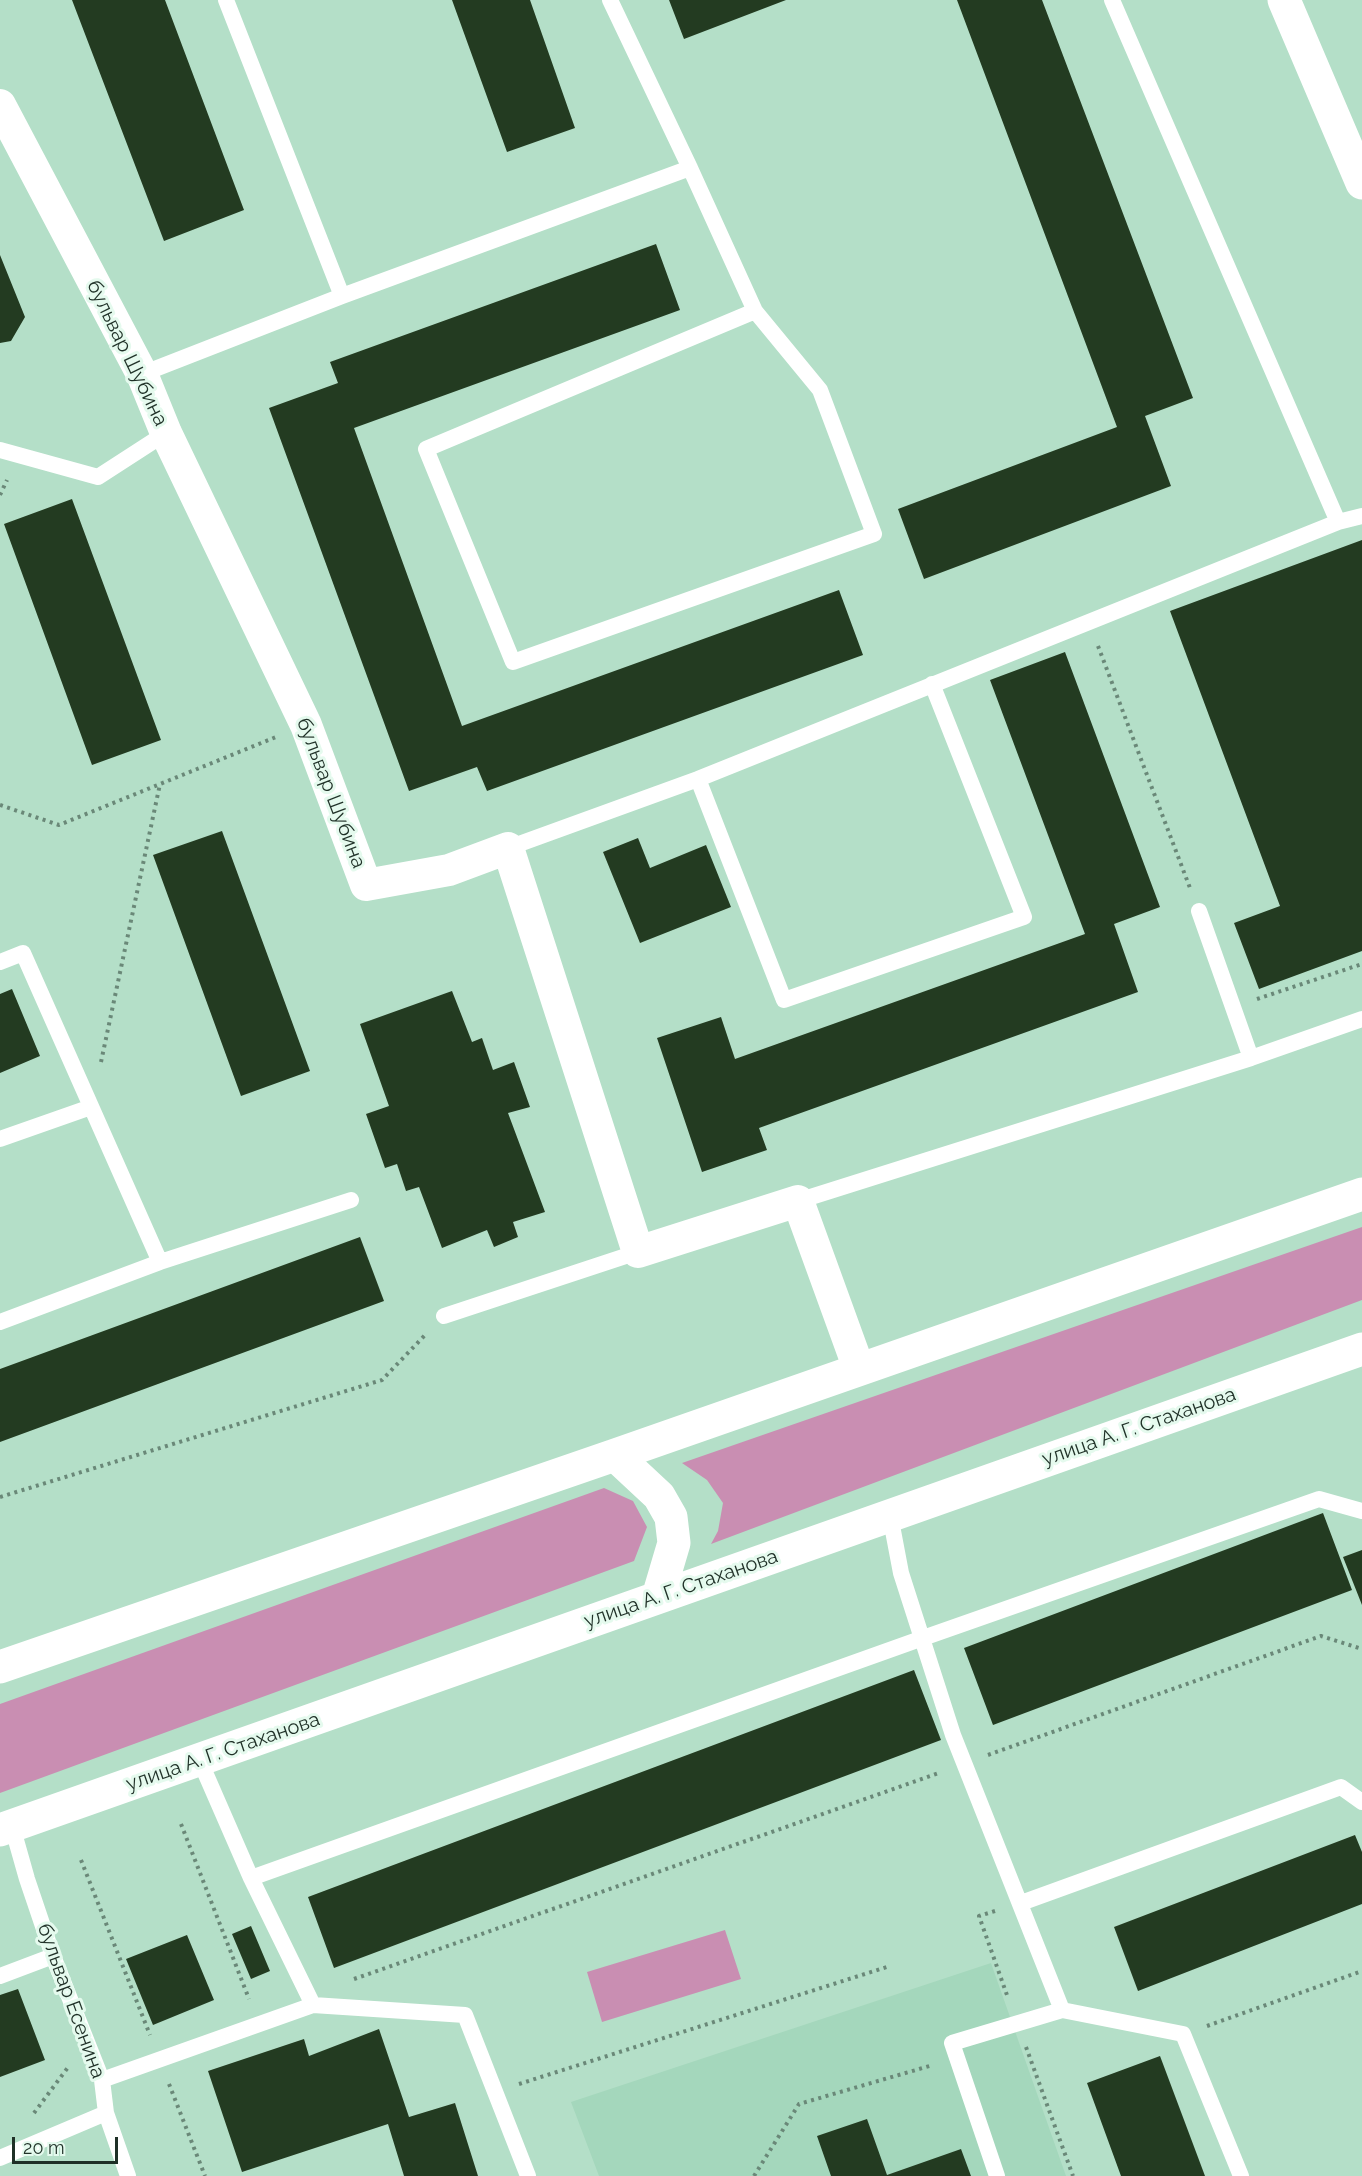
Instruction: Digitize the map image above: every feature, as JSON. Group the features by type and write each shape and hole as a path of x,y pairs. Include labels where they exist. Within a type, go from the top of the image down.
{"main road":[{"path":"1284,0 1362,183"},
{"path":"0,1667 1362,1194"},
{"name":"улица А. Г. Стаханова","path":"6,1828 1362,1349"},
{"path":"615,1455 659,1496 671,1517 674,1543 658,1597"}],"street":[{"name":"бульвар Шубина","path":"0,106 142,374 166,434 306,725 366,885 449,870 508,848"},
{"path":"508,848 638,1252 798,1201 859,1369"}],"lane":[{"path":"226,0 342,296"},
{"path":"610,0 755,311 820,390 874,534 513,662 426,449 755,311"},
{"path":"1112,0 1338,522"},
{"path":"142,374 342,296 690,168"},
{"path":"0,450 98,477 166,434"},
{"path":"508,848 698,779 1338,522 1362,516"},
{"path":"698,779 784,1000 1024,917 932,684"},
{"path":"1199,911 1251,1058"},
{"path":"0,962 23,953 160,1262"},
{"path":"798,1201 1251,1058 1362,1019"},
{"path":"0,1139 91,1107"},
{"path":"0,1322 160,1262 351,1200"},
{"path":"444,1316 638,1252"},
{"path":"251,1878 1319,1499 1362,1511"},
{"path":"890,1515 901,1573 953,1735 1062,2010"},
{"path":"200,1761 251,1878 311,2000"},
{"path":"1021,1904 1341,1787 1362,1802"},
{"name":"бульвар Есенина","path":"6,1828 102,2080 106,2113 128,2176"},
{"path":"0,1976 53,1956"},
{"path":"102,2080 259,2024 311,2000 465,2015 528,2176"},
{"path":"997,2176 952,2043 1062,2010 1183,2034 1241,2176"},
{"path":"0,2158 106,2113"}],"path":[{"path":"1089,622 1199,911"},
{"path":"0,804 59,825 306,725"},
{"path":"91,1107 160,784"},
{"path":"1233,1007 1362,964"},
{"path":"0,1497 382,1380 444,1316"},
{"path":"311,2000 1321,1636 1362,1649"},
{"path":"181,1824 259,2024"},
{"path":"81,1860 205,2176"},
{"path":"495,2092 890,1966"},
{"path":"1183,2034 1362,1971"},
{"path":"30,2119 87,2042"},
{"path":"754,2176 799,2104 957,2058"}],"shaded area":[{"path":"1362,1227 1362,1300 711,1544 718,1531 723,1503 707,1480 682,1463"},
{"path":"604,1488 633,1501 647,1527 634,1561 0,1793 0,1704"},
{"path":"725,1930 741,1979 602,2022 587,1972"},
{"path":"991,1963 1066,2176 599,2176 571,2102"}],"building":[{"path":"72,0 165,0 244,210 164,241"},
{"path":"452,0 530,0 575,128 507,152"},
{"path":"669,0 786,0 684,39"},
{"path":"957,0 1042,0 1193,398 1145,416 1171,486 924,579 898,509 1117,427"},
{"path":"656,244 680,310 354,428 462,726 839,590 863,655 487,791 477,767 409,791 269,408 338,383 330,362"},
{"path":"0,255 25,317 11,341 0,343"},
{"path":"72,499 161,740 92,765 4,524"},
{"path":"1362,540 1362,951 1259,989 1234,923 1280,906 1170,611"},
{"path":"1065,652 1160,907 1114,924 1138,992 759,1128 767,1150 702,1172 657,1038 721,1017 735,1059 1085,934 990,680"},
{"path":"222,831 310,1071 241,1096 153,855"},
{"path":"638,838 650,868 706,845 731,907 640,943 603,852"},
{"path":"12,989 40,1056 0,1073 0,994"},
{"path":"452,991 472,1042 482,1038 493,1070 514,1062 530,1107 508,1113 545,1212 513,1222 518,1237 494,1247 487,1230 442,1248 419,1187 406,1191 397,1164 385,1168 366,1114 389,1106 360,1024"},
{"path":"360,1237 384,1301 0,1442 0,1369"},
{"path":"1323,1513 1352,1590 993,1725 964,1648"},
{"path":"1362,1550 1362,1605 1343,1557"},
{"path":"914,1670 941,1740 334,1968 308,1897"},
{"path":"1355,1835 1362,1852 1362,1904 1138,1991 1114,1927"},
{"path":"251,1926 270,1971 251,1979 232,1934"},
{"path":"187,1935 214,2000 153,2025 126,1959"},
{"path":"18,1989 45,2060 0,2077 0,1995"},
{"path":"379,2029 409,2117 455,2103 478,2176 404,2176 388,2124 242,2172 208,2071 304,2039 309,2056"},
{"path":"1160,2056 1205,2176 1121,2176 1087,2083"},
{"path":"867,2119 887,2175 961,2149 971,2176 831,2176 817,2136"}]}
